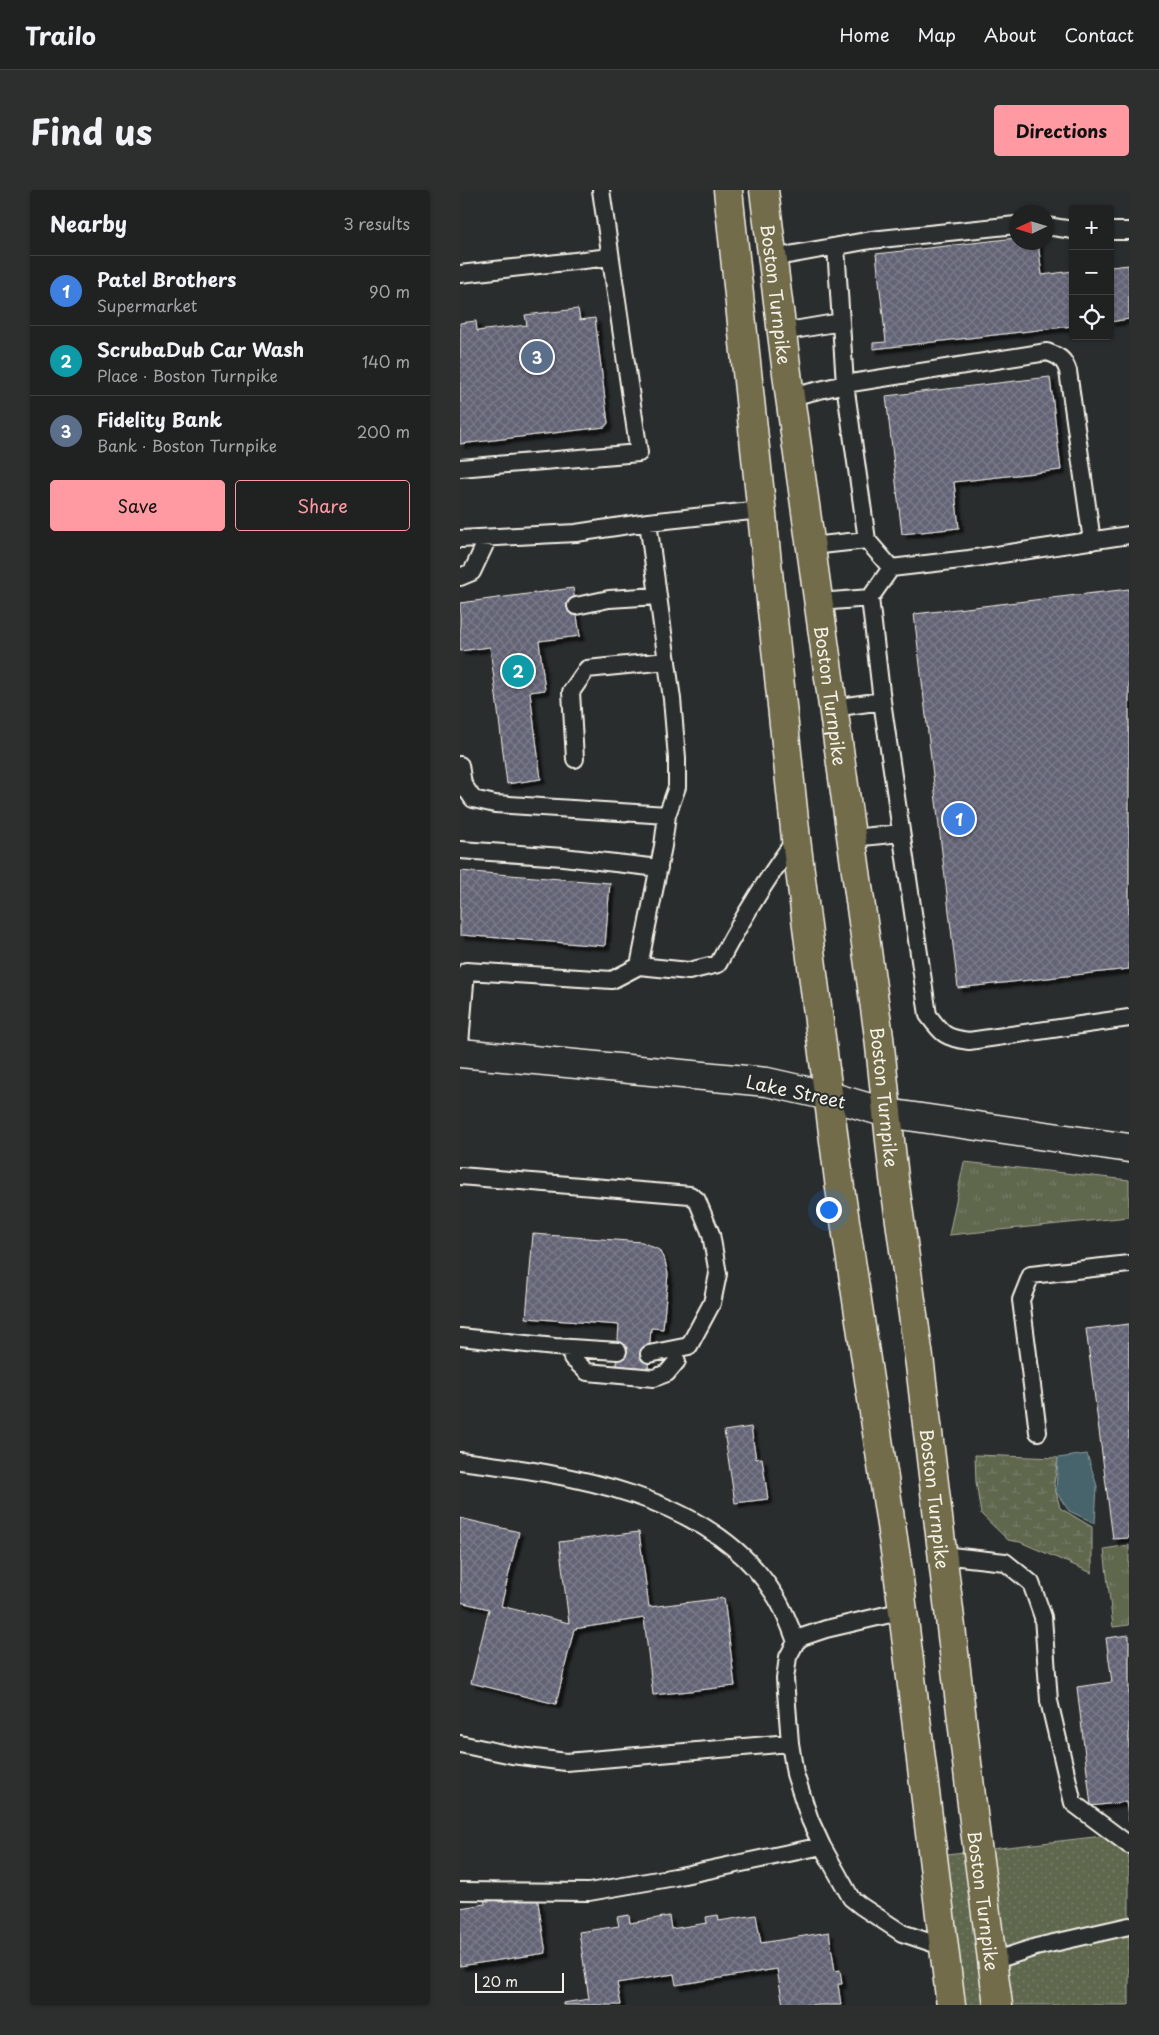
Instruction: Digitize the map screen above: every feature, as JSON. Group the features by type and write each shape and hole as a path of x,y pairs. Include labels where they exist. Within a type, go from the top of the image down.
{"highway":[{"name":"Boston Turnpike","path":"728,190 796,839 840,1188 903,1611 951,2005"},
{"name":"Boston Turnpike","path":"764,190 790,397 853,838 879,1037 998,2005"}],"street":[{"name":"Lake Street","path":"460,1053 767,1082 829,1096 887,1113 1129,1148"}],"lane":[{"path":"460,468 639,453 601,190"},
{"path":"772,258 871,240 1009,226"},
{"path":"1054,227 1069,229"},
{"path":"1114,231 1129,231"},
{"path":"836,246 845,384 866,540 891,568"},
{"path":"460,274 610,257"},
{"path":"782,332 841,322"},
{"path":"790,397 845,384 1047,352 1058,355 1065,361 1068,372 1092,541"},
{"path":"460,539 576,533 648,522 761,510"},
{"path":"639,966 659,868 667,816 677,787 677,758 667,662 648,522"},
{"path":"1129,535 891,568 870,598 882,701 928,1015 938,1029 951,1039 969,1041 1129,1018"},
{"path":"460,577 472,572 488,538"},
{"path":"812,546 866,540"},
{"path":"576,606 608,599 658,596"},
{"path":"819,602 870,598"},
{"path":"575,759 571,692 586,669 667,662"},
{"path":"833,708 882,701"},
{"path":"460,765 463,784 473,799 495,804 667,816"},
{"path":"853,838 901,833"},
{"path":"460,1044 463,971 612,980 639,966 689,971 718,964 744,914 796,839"},
{"path":"460,850 659,868"},
{"path":"460,1176 690,1195 697,1200 711,1234 718,1274 712,1303 689,1346 667,1373 654,1378 587,1372 572,1358 555,1347"},
{"path":"1038,1432 1021,1300 1031,1275 1129,1264"},
{"path":"460,1337 617,1356 572,1358"},
{"path":"677,1361 648,1359 689,1346"},
{"path":"460,1461 607,1486 636,1495 682,1514 715,1534 749,1562 775,1594 789,1622 796,1642"},
{"path":"942,1555 1005,1562 1031,1583 1043,1617 1049,1700 1073,1803 1129,1845"},
{"path":"903,1611 826,1629 802,1637 796,1642 788,1657 785,1680 790,1743 799,1790 810,1820 851,1898 902,1933 944,1947"},
{"path":"460,1744 521,1757 566,1762 790,1743"},
{"path":"460,1891 589,1892 676,1877 822,1846"},
{"path":"993,1961 1036,1947 1129,1926"}],"green space":[{"path":"964,1162 1129,1180 1129,1217 949,1235"},
{"path":"975,1455 1058,1458 1054,1484 1060,1508 1092,1527 1092,1573 1020,1542 1008,1540 981,1514 976,1482"},
{"path":"1129,1545 1129,1625 1113,1627 1104,1549"},
{"path":"1129,1833 1129,2005 964,2005 947,1854"}],"water":[{"path":"1087,1454 1097,1486 1095,1523 1069,1511 1056,1492 1058,1458"}],"building":[{"path":"1009,239 1009,250 1039,250 1042,275 1069,272 1069,326 873,349 873,343 886,342 876,254"},
{"path":"1129,265 1129,319 1114,321 1114,295 1114,267"},
{"path":"578,309 580,320 595,318 608,423 605,427 460,444 460,323 476,321 477,331 527,325 525,315"},
{"path":"1050,377 1061,470 954,482 959,528 902,534 886,396"},
{"path":"573,588 580,636 539,641 545,690 530,692 541,779 507,784 490,647 460,651 460,603"},
{"path":"1129,589 1129,969 958,988 914,614"},
{"path":"460,871 610,883 605,946 460,935"},
{"path":"533,1234 642,1242 659,1250 665,1261 668,1274 663,1329 651,1328 648,1368 616,1366 619,1325 526,1318"},
{"path":"1129,1324 1129,1538 1113,1539 1086,1329"},
{"path":"751,1427 756,1459 762,1458 768,1499 735,1503 724,1431"},
{"path":"460,1518 519,1532 501,1606 569,1623 559,1542 639,1532 649,1607 724,1598 735,1686 653,1695 644,1618 574,1629 556,1704 471,1683 489,1609 460,1602"},
{"path":"1129,1635 1129,1822 1126,1802 1091,1806 1077,1687 1112,1682 1106,1638"},
{"path":"498,1896 499,1902 537,1896 546,1953 460,1966 460,1908 485,1904 484,1898"},
{"path":"629,1915 630,1923 669,1916 671,1929 707,1923 706,1917 718,1915 719,1921 756,1915 761,1943 829,1932 835,1971 840,1970 842,1984 838,1984 841,2005 783,2005 777,1969 676,1985 674,1974 617,1983 621,2005 563,2005 563,2003 589,1999 579,1932 619,1926 617,1917"}],"place":[{"name":"Fidelity Bank","path":"537,357"},
{"name":"ScrubaDub Car Wash","path":"518,671"},
{"name":"Patel Brothers","path":"959,819"}]}
